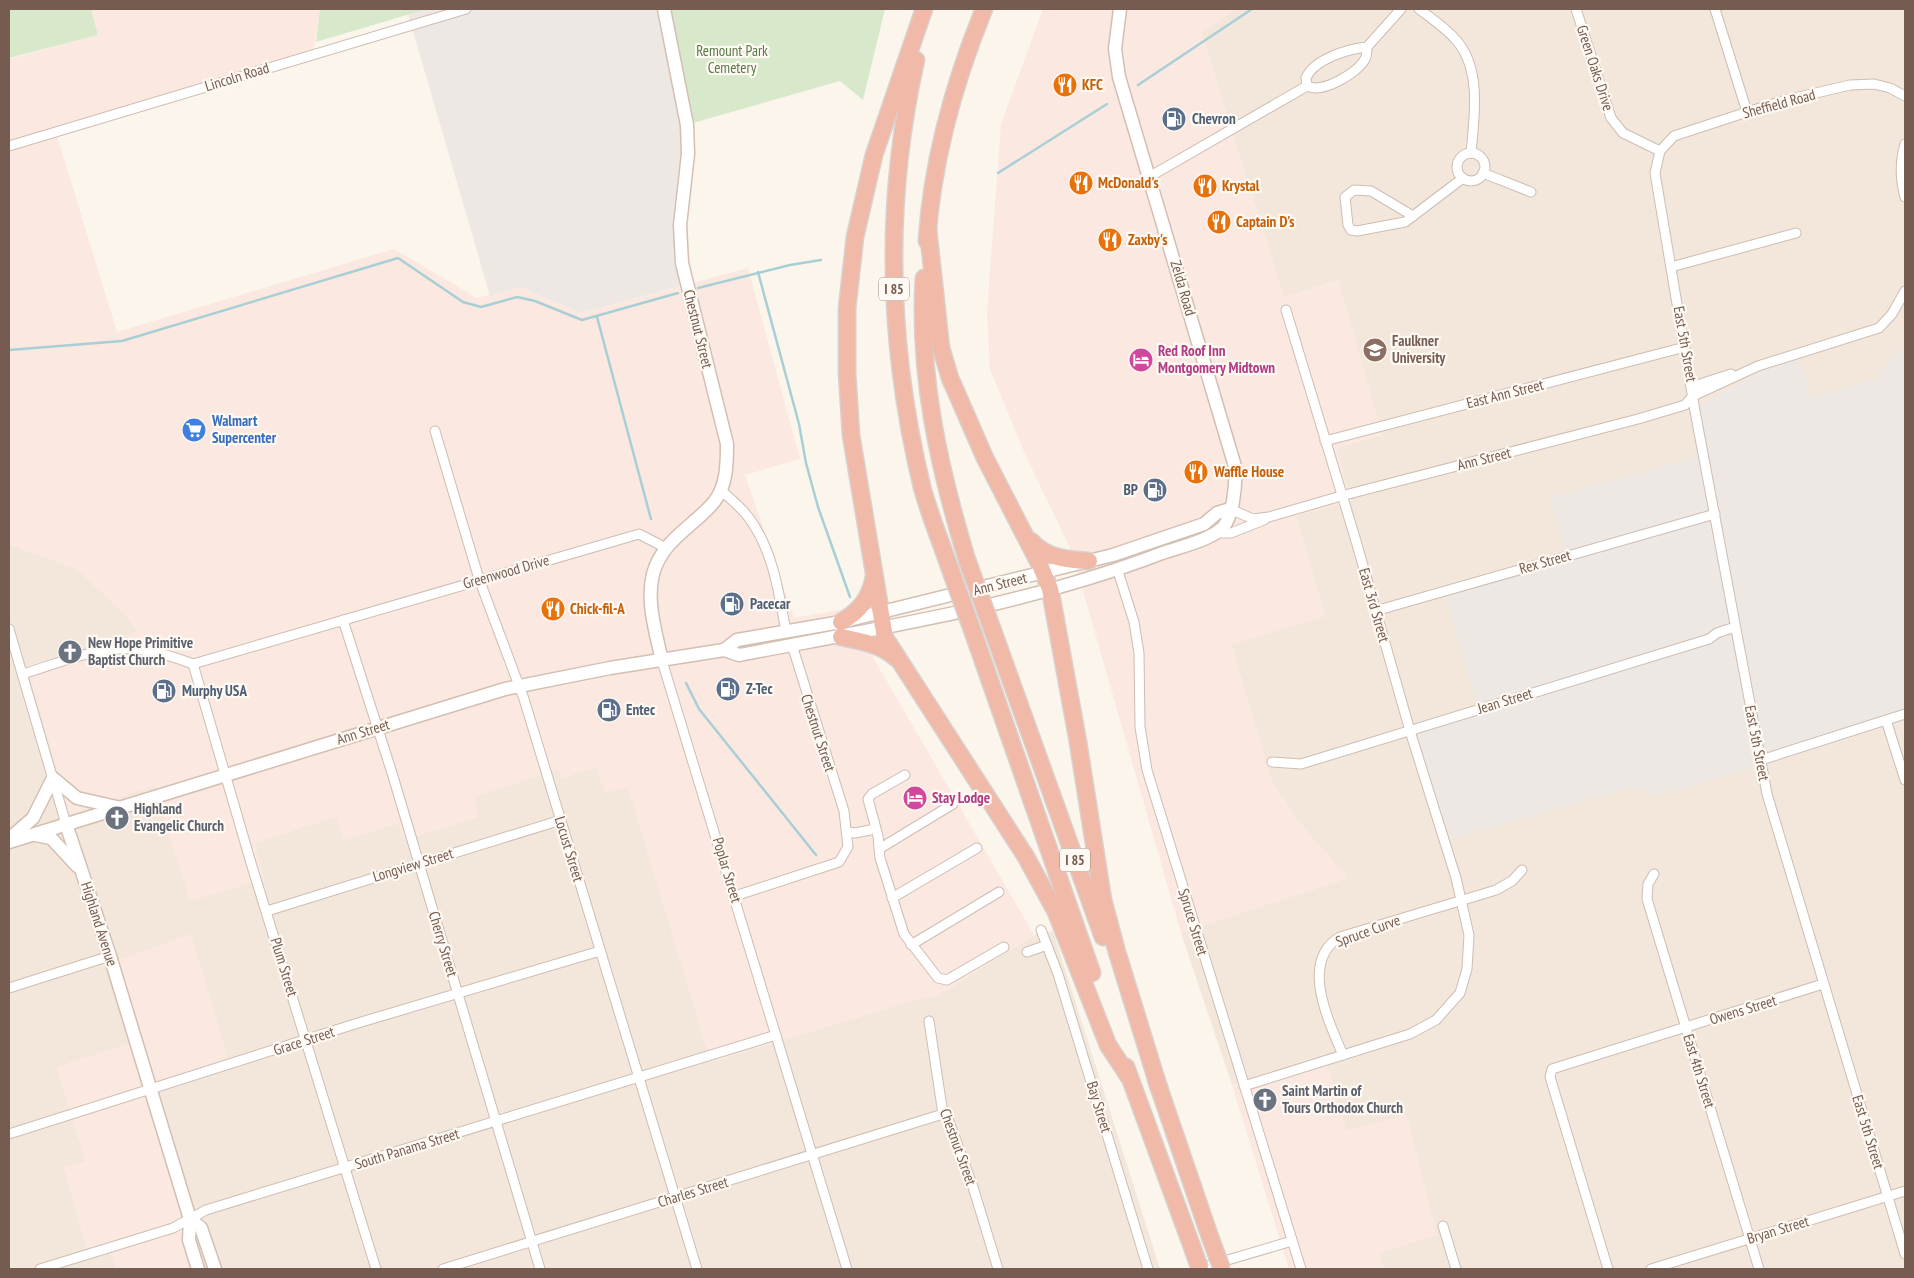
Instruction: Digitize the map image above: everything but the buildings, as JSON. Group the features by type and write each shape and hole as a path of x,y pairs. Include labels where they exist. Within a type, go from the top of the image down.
{"highway":[{"name":"I 85","path":"926,9 900,150 895,197 894,283 905,408 923,489 948,566 1129,1077 1191,1244 1198,1269"},
{"path":"926,9 874,155 856,238 847,309 847,372 852,435 885,638 1026,857 1056,912 1108,1045 1129,1077"},
{"name":"I 85","path":"984,9 954,92 938,157 928,230 923,326 926,377 948,498 967,560 1159,1088 1222,1269"},
{"path":"928,230 940,348 950,378 986,458 1027,537 1050,589 1078,742 1103,900 1116,952 1159,1088"},
{"path":"1027,537 1046,553 1066,559 1089,561"},
{"path":"875,572 872,586 864,603 841,629 887,650 900,662"}],"main road":[{"name":"Chestnut Street","path":"664,9 687,125 688,154 680,225 682,263 727,444 726,470 721,490"},
{"name":"Zelda Road","path":"1120,9 1115,30 1116,62 1234,463 1235,484 1229,520 1215,533"},
{"name":"Poplar Street","path":"662,661 651,602 653,574 666,548 677,535 715,502 721,490"},
{"name":"Ann Street","path":"724,650 739,655 792,645 841,629 882,612 1044,573 1141,546 1204,524 1217,514 1230,509"},
{"name":"Ann Street","path":"9,840 121,808 224,773 520,685 724,650 737,640 786,632 884,629 1050,589 1117,568 1215,533"},
{"path":"9,840 33,818 53,778 77,798 121,808"},
{"name":"Highland Avenue","path":"66,824 110,956 190,1219 189,1240 198,1269"},
{"path":"33,834 51,838 82,873"},
{"name":"Highland Avenue","path":"190,1219 201,1228 215,1269"}],"street":[{"name":"Lincoln Road","path":"9,146 466,9"},
{"path":"1149,177 1307,86 1320,89 1337,82 1354,70 1365,59 1367,47 1401,9"},
{"path":"1419,9 1453,36 1468,59 1474,90 1471,153"},
{"name":"Green Oaks Drive","path":"1576,9 1610,118 1623,133 1660,151"},
{"path":"1715,9 1747,112"},
{"path":"1307,86 1306,78 1314,66 1353,48 1367,47"},
{"name":"Sheffield Road","path":"1660,151 1669,139 1678,134 1747,112 1850,85 1874,84 1890,88 1905,96"},
{"path":"1905,144 1901,162 1901,179 1905,197"},
{"name":"East 5th Street","path":"1660,151 1656,162 1655,176 1662,219 1735,627 1771,811 1905,1254"},
{"path":"1471,153 1482,158 1485,166 1483,173 1476,180 1463,178 1458,171 1459,162 1465,155 1471,153"},
{"path":"1483,173 1531,192"},
{"path":"1413,216 1371,191 1354,190 1345,197 1348,225 1353,231 1405,222 1413,216 1463,178"},
{"path":"1671,268 1796,233"},
{"name":"Ann Street","path":"1215,533 1231,533 1271,517 1341,496 1638,420 1685,405 1694,396 1747,372 1878,328 1892,314 1905,291"},
{"name":"East 3rd Street","path":"1286,310 1461,900"},
{"name":"East Ann Street","path":"1325,441 1685,347"},
{"name":"Locust Street","path":"435,431 479,579 520,685 677,1197 697,1269"},
{"path":"721,490 748,517 763,544 775,578 786,632"},
{"name":"Ann Street","path":"1230,509 1253,519 1271,517"},
{"name":"Rex Street","path":"1375,611 1715,514"},
{"name":"Greenwood Drive","path":"193,664 479,579 639,534 666,548"},
{"name":"Spruce Street","path":"1117,568 1134,622 1140,653 1140,727 1147,770 1301,1269"},
{"name":"Cherry Street","path":"344,620 540,1269"},
{"name":"Jean Street","path":"1272,762 1301,764 1709,639 1717,632 1735,627"},
{"name":"Highland Avenue","path":"9,629 66,824"},
{"name":"Chestnut Street","path":"735,896 838,862 848,847 846,820 792,645"},
{"path":"23,674 80,656 117,649 161,653 193,664"},
{"name":"Poplar Street","path":"662,661 847,1269"},
{"name":"Plum Street","path":"193,664 266,912 376,1269"},
{"path":"1761,760 1905,714"},
{"path":"1886,720 1905,780"},
{"path":"905,775 870,796 868,802 892,898 904,934 938,978 947,980 1004,947"},
{"path":"879,849 953,804"},
{"name":"Longview Street","path":"266,912 560,820"},
{"path":"847,832 855,833 875,829"},
{"path":"892,898 977,848"},
{"name":"Spruce Curve","path":"1343,1055 1318,976 1320,960 1329,945 1340,937 1496,890 1512,882 1522,870"},
{"name":"East 4th Street","path":"1654,874 1648,884 1647,899 1759,1269"},
{"path":"911,945 999,892"},
{"path":"1244,1086 1420,1031 1436,1020 1453,1003 1464,981 1470,956 1469,935 1461,900"},
{"name":"Bay Street","path":"1041,930 1058,974 1148,1269"},
{"path":"1027,952 1047,945"},
{"name":"Grace Street","path":"9,1134 600,951"},
{"path":"9,988 110,956"},
{"name":"Owens Street","path":"1608,1269 1560,1112 1550,1072 1558,1067 1823,984"},
{"name":"Chestnut Street","path":"928,1021 943,1114 948,1120 970,1178 998,1269"},
{"name":"South Panama Street","path":"40,1269 173,1228 206,1210 776,1035"},
{"name":"Charles Street","path":"443,1269 943,1114"},
{"name":"Bryan Street","path":"1651,1269 1905,1191"},
{"path":"1443,1226 1456,1269"},
{"path":"1198,1269 1292,1241"}],"shaded area":[{"path":"91,9 320,9 312,61 57,136 117,332 394,249 477,298 520,287 581,313 748,268 800,459 745,475 794,618 845,609 1034,935 937,996 924,997 711,1062 628,787 605,793 596,767 562,778 559,769 474,797 478,817 404,840 399,823 344,840 337,816 254,843 264,879 190,901 154,786 69,813 28,667 137,633 127,616 77,569 9,544 9,59 98,35"},
{"path":"427,9 669,9 693,123 686,252 691,283 581,313 520,287 490,296 408,14"},
{"path":"1043,9 1236,9 1201,33 1284,298 1338,280 1382,435 1336,448 1351,501 1296,516 1325,616 1231,645 1271,780 1302,826 1347,878 1181,933 1072,552 1025,454 990,369 987,313 1001,124"},
{"path":"1236,9 1905,9 1905,363 1901,347 1876,379 1811,398 1697,457 1551,498 1569,560 1446,597 1477,705 1412,723 1449,839 1632,788 1661,795 1905,721 1905,1269 1384,1269 1379,1253 1406,1115 1347,1132 1323,1054 1232,1085 1181,933 1347,878 1302,826 1271,780 1231,644 1325,616 1296,516 1351,501 1336,448 1382,435 1338,280 1284,298 1201,32"},
{"path":"1901,346 1905,363 1905,721 1661,795 1632,788 1449,839 1412,723 1477,705 1446,597 1569,560 1550,498 1697,457 1689,412 1761,370 1800,360 1811,398 1876,379"},
{"path":"9,544 77,569 127,616 137,633 28,666 70,813 154,785 160,801 264,879 254,843 337,816 344,840 399,823 404,839 478,817 473,797 559,769 562,778 596,767 628,786 711,1062 924,997 937,996 1034,935 1053,931 1160,1269 212,1269 142,1040 57,1067 86,1162 64,1168 87,1249 108,1243 116,1269 9,1269"},
{"path":"191,934 228,1058 155,1081 212,1269 116,1269 108,1243 87,1249 64,1168 86,1162 57,1067 142,1040 118,960"},
{"path":"1324,1054 1347,1131 1407,1115 1437,1235 1380,1253 1384,1269 1289,1269 1232,1085"}],"green space":[{"path":"9,9 91,9 98,35 9,58"},
{"path":"320,9 427,9 316,42"},
{"name":"Remount Park Cemetery","path":"669,9 885,9 863,100 840,81 693,123"}],"waterway":[{"path":"1138,85 1252,9"},
{"path":"998,173 1107,104"},
{"path":"9,350 122,341 398,258 463,302 481,307 517,297 535,301 582,320 678,293"},
{"path":"698,288 790,265 821,260"},
{"path":"758,272 799,424 806,463 818,507 850,597"},
{"path":"597,317 651,519"},
{"path":"686,683 699,709 816,855"}],"place":[{"name":"KFC","path":"1065,85"},
{"name":"Chevron","path":"1174,119"},
{"name":"McDonald's","path":"1081,183"},
{"name":"Krystal","path":"1205,186"},
{"name":"Captain D's","path":"1219,222"},
{"name":"Zaxby's","path":"1110,240"},
{"name":"Faulkner University","path":"1375,350"},
{"name":"Red Roof Inn Montgomery Midtown","path":"1141,360"},
{"name":"Walmart Supercenter","path":"194,430"},
{"name":"Waffle House","path":"1196,472"},
{"name":"BP","path":"1155,490"},
{"name":"Pacecar","path":"732,604"},
{"name":"Chick-fil-A","path":"553,609"},
{"name":"New Hope Primitive Baptist Church","path":"70,652"},
{"name":"Z-Tec","path":"728,689"},
{"name":"Murphy USA","path":"164,691"},
{"name":"Entec","path":"609,710"},
{"name":"Stay Lodge","path":"915,798"},
{"name":"Highland Evangelic Church","path":"117,818"},
{"name":"Saint Martin of Tours Orthodox Church","path":"1265,1100"}]}
